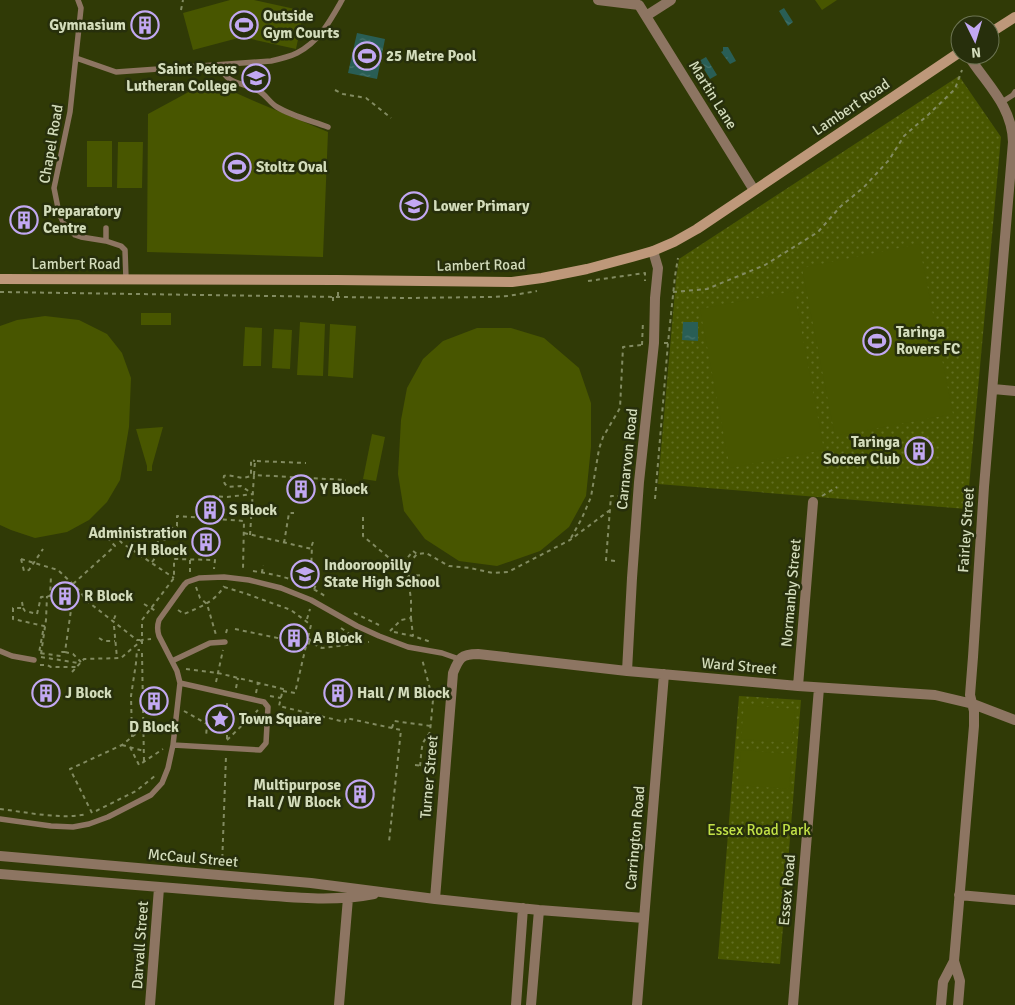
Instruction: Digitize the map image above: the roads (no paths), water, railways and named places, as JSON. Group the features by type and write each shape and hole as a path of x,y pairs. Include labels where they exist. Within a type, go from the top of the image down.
{"main road":[{"path":"1000,27 1015,17"},
{"name":"Lambert Road","path":"0,279 512,282 591,268 653,251 674,242 950,59"}],"street":[{"path":"598,0 639,5 646,16 670,0"},
{"name":"Martin Lane","path":"646,16 754,190"},
{"name":"Fairley Street","path":"958,1005 960,980 954,962 974,726 974,711 970,694 980,562 982,506 1013,142 1009,119 1002,102 975,65"},
{"name":"Carnarvon Road","path":"627,671 639,482 654,343 658,268 653,251"},
{"path":"993,389 1015,391"},
{"name":"Normanby Street","path":"798,686 816,500"},
{"name":"Ward Street","path":"459,659 467,654 478,654 627,671 819,688 935,695 972,704 1015,720"},
{"name":"Turner Street","path":"434,900 453,673 459,659"},
{"name":"Carrington Road","path":"637,1005 664,674"},
{"name":"Essex Road","path":"793,1005 819,688"},
{"name":"McCaul Street","path":"0,856 310,883 434,900 644,918"},
{"name":"McCaul Street","path":"0,874 159,888 324,899 382,893"},
{"name":"Darvall Street","path":"150,1005 159,888"},
{"path":"959,895 1015,900"},
{"path":"339,1005 348,898"},
{"path":"516,1005 523,908"},
{"path":"531,1005 539,910"},
{"name":"Fairley Street","path":"941,1005 943,982 954,962"}],"lane":[{"name":"Chapel Road","path":"78,0 81,8 70,112 54,188 59,214 64,224 75,235 106,241 121,246 125,250 126,280"},
{"path":"76,58 116,72 271,61 296,54 310,46 333,16 342,0"},
{"path":"218,65 227,79 259,91 276,106 290,113 328,127"},
{"path":"1002,102 1015,92"},
{"path":"106,228 106,241"},
{"path":"0,819 51,826 73,827 89,824 151,795 162,783 173,746 180,683 177,671 157,631 159,620 187,582 199,578 224,577 249,580 282,588 312,600 357,626 379,636 408,647 442,653 459,659"},
{"path":"172,661 210,643 224,642"},
{"path":"0,651 35,663"},
{"path":"173,746 260,750 266,743 268,707 264,702 180,683"}],"water":[{"path":"784,8 793,22 788,26 779,11"},
{"name":"25 Metre Pool","path":"357,33 385,39 377,79 348,73"},
{"path":"723,47 728,47 736,61 730,64 721,52"},
{"path":"706,57 717,75 710,79 699,61"},
{"path":"683,322 698,322 698,341 682,340"}],"place":[{"name":"Gymnasium","path":"145,25"},
{"name":"Outside Gym Courts","path":"244,25"},
{"name":"25 Metre Pool","path":"367,56"},
{"name":"Saint Peters Lutheran College","path":"256,78"},
{"name":"Stoltz Oval","path":"237,167"},
{"name":"Lower Primary","path":"414,206"},
{"name":"Preparatory Centre","path":"24,220"},
{"name":"Taringa Rovers FC","path":"877,341"},
{"name":"Taringa Soccer Club","path":"919,451"},
{"name":"Y Block","path":"301,489"},
{"name":"S Block","path":"210,510"},
{"name":"Administration / H Block","path":"206,542"},
{"name":"Indooroopilly State High School","path":"305,574"},
{"name":"R Block","path":"65,596"},
{"name":"A Block","path":"294,638"},
{"name":"J Block","path":"46,693"},
{"name":"Hall / M Block","path":"338,693"},
{"name":"D Block","path":"154,701"},
{"name":"Town Square","path":"220,719"},
{"name":"Multipurpose Hall / W Block","path":"360,794"}],"park label":[{"name":"Essex Road Park","path":"759,830"}]}
